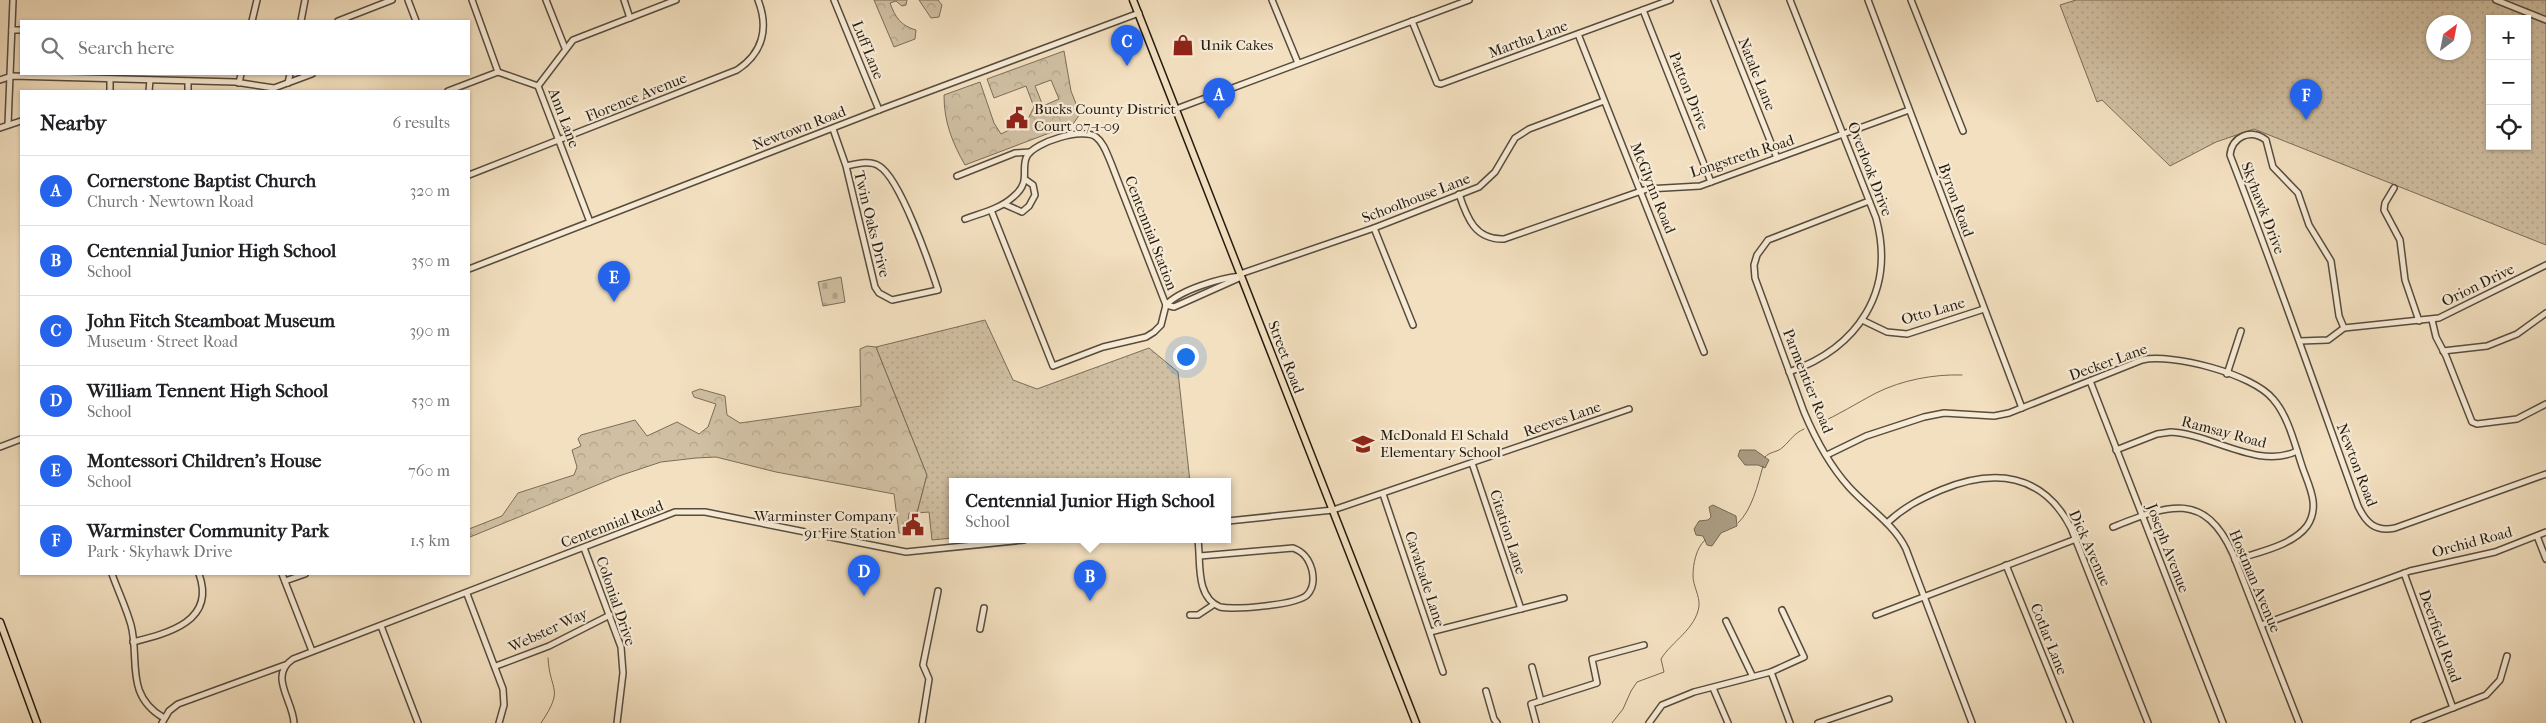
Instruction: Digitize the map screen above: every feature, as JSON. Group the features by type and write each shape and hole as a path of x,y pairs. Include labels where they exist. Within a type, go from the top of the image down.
{"main road":[{"name":"Street Road","path":"1133,0 1416,723"},
{"path":"0,622 37,723"}],"street":[{"path":"8,124 13,0"},
{"path":"252,20 257,0"},
{"path":"301,20 305,0"},
{"path":"341,20 392,0"},
{"path":"408,0 416,20"},
{"path":"472,0 498,72"},
{"path":"546,0 565,48 580,36 676,0"},
{"path":"624,0 630,18"},
{"name":"Florence Avenue","path":"470,175 732,73 744,66 759,48 764,33 764,17 758,0"},
{"name":"Luff Lane","path":"834,0 879,110"},
{"path":"1272,0 1298,63"},
{"path":"1176,109 1469,0"},
{"name":"Martha Lane","path":"1412,21 1437,83 1441,84 1670,0"},
{"name":"Natale Lane","path":"1714,0 1777,158"},
{"name":"Overlook Drive","path":"1789,372 1828,354 1862,320 1877,288 1882,259 1879,229 1870,201 1790,0"},
{"name":"Byron Road","path":"1868,0 2022,408"},
{"path":"1911,0 1963,131"},
{"path":"2496,0 2546,20"},
{"name":"Patton Drive","path":"1643,10 1711,182"},
{"name":"Newtown Road","path":"470,269 879,110 1138,14"},
{"path":"12,30 20,30"},
{"name":"McGlynn Road","path":"1578,34 1704,352"},
{"name":"Ann Lane","path":"565,48 538,86 590,222"},
{"path":"451,90 498,72 538,86"},
{"path":"239,82 241,75"},
{"path":"288,84 290,75"},
{"path":"0,80 10,77 239,82 274,88 310,75"},
{"path":"110,79 110,90"},
{"path":"149,90 150,80"},
{"path":"188,81 188,90"},
{"name":"Schoolhouse Lane","path":"1241,275 1374,228 1479,187 1491,177 1515,138 1522,132 1604,101"},
{"name":"Longstreth Road","path":"1459,194 1466,215 1476,230 1488,237 1504,239 1654,187 1694,187 1711,182 1910,110"},
{"path":"0,128 20,121"},
{"name":"Twin Oaks Drive","path":"833,129 846,166 871,278 879,293 892,300 897,300 938,290 914,222 887,173 880,166 871,163 846,166"},
{"name":"Centennial Station","path":"991,210 1053,366 1103,346 1146,337 1160,325 1166,305 1104,147 1097,137 1089,133 1078,133 1034,147 1030,152"},
{"name":"Skyhawk Drive","path":"2303,349 2230,155 2233,144 2244,135 2254,135 2266,140 2274,170 2298,193 2308,225 2332,261 2344,327"},
{"path":"957,176 1015,153 1030,152"},
{"path":"965,219 991,210 1015,196 1026,180 1026,157 1030,152"},
{"path":"1004,204 1022,212 1029,206 1035,195 1033,185 1026,180"},
{"path":"2300,340 2328,340 2344,327 2419,321 2405,280 2400,240 2384,210 2385,203 2394,188"},
{"name":"Parmentier Road","path":"1870,201 1768,240 1760,249 1754,265 1755,278 1806,418 1838,475 1887,523 1904,545 1972,723"},
{"path":"1374,228 1413,325"},
{"name":"Orion Drive","path":"2419,321 2432,320 2546,265"},
{"path":"1166,305 1174,307 1241,275"},
{"path":"1166,305 1173,298 1217,281 1241,275"},
{"name":"Otto Lane","path":"1862,320 1887,332 1907,334 1984,309"},
{"path":"2443,351 2487,346 2517,334 2546,313"},
{"path":"2432,320 2434,332 2472,422 2477,424 2517,419 2546,404"},
{"path":"2227,374 2240,331"},
{"name":"Newton Road","path":"2303,349 2319,400 2358,506 2365,519 2373,527 2389,529 2408,524 2546,474"},
{"name":"Decker Lane","path":"1827,455 1866,436 1924,416 1944,414 1994,416 2022,408 2142,360 2174,359 2253,382 2273,398 2279,406 2314,498 2314,511 2309,522 2292,539 2235,560"},
{"name":"Joseph Avenue","path":"2090,381 2223,723"},
{"name":"Reeves Lane","path":"1333,510 1629,409"},
{"name":"Ramsay Road","path":"2116,450 2158,434 2171,432 2266,457 2283,457 2297,451"},
{"path":"0,447 20,439"},
{"name":"Citation Lane","path":"1472,463 1520,609"},
{"name":"Dick Avenue","path":"1887,523 1912,502 1963,481 1996,476 2026,484 2045,494 2061,511 2076,538 2148,723"},
{"name":"Cavalcade Lane","path":"1383,494 1443,672"},
{"name":"Hostman Avenue","path":"2113,527 2142,516 2172,508 2187,509 2202,515 2220,530 2235,560 2298,723"},
{"name":"Centennial Road","path":"163,721 178,704 285,664 312,651 467,594 675,512 690,510 906,552 994,543"},
{"path":"1231,521 1333,510"},
{"name":"Orchid Road","path":"2261,625 2404,573 2495,552 2546,532"},
{"path":"2537,536 2546,558"},
{"path":"1876,615 2076,538"},
{"path":"1198,543 1204,592 1213,605 1226,608 1299,600 1307,595 1313,586 1314,577 1310,564 1303,553 1289,547 1200,556"},
{"name":"Colonial Drive","path":"584,548 620,643 623,663 617,723"},
{"name":"Cotlar Lane","path":"2006,565 2070,723"},
{"name":"Deerfield Road","path":"2404,573 2453,708"},
{"path":"112,575 131,625 134,669 143,696 152,711 163,721"},
{"path":"132,642 180,626 194,616 198,611 203,594 199,575"},
{"path":"282,575 312,651"},
{"path":"285,581 302,575"},
{"path":"922,723 929,679 923,665 938,591"},
{"path":"467,594 496,666 504,694 503,711 499,723"},
{"path":"1430,632 1564,598"},
{"path":"1190,616 1198,615 1213,605"},
{"path":"980,629 984,608"},
{"path":"1649,723 1662,706 1694,692 1713,688 1752,675 1771,672 1804,657 1782,610"},
{"name":"Webster Way","path":"496,666 549,646 610,615"},
{"path":"1726,621 1752,675"},
{"path":"382,626 418,723"},
{"path":"1536,723 1531,704 1597,683 1592,659 1644,645"},
{"path":"2414,723 2482,698 2492,691 2500,680 2507,656"},
{"path":"285,664 281,673 282,683 294,723"},
{"path":"1532,667 1541,701"},
{"path":"1771,672 1790,723"},
{"path":"1713,688 1728,723"},
{"path":"1486,691 1494,719 1497,723"},
{"path":"1818,723 1888,699"}],"green space":[{"path":"874,0 907,0 906,5 902,6 896,1 890,3 899,20 906,26 916,30 915,39 894,47"},
{"path":"919,0 938,0 942,5 939,17 931,18"},
{"path":"2076,0 2546,0 2546,245 2254,129 2216,142 2170,166 2102,100 2097,102 2060,5"},
{"path":"1064,51 1071,91 1080,114 1073,124 965,165 950,132 945,114 944,95 980,82 994,123 1001,134 1009,130 1009,126 1024,123 1023,121 1028,119 1034,107 1026,86 994,98 987,79","holes":["1051,80 1059,99 1043,106 1035,86"]},
{"path":"841,277 845,302 823,306 818,282"},
{"path":"985,320 1013,380 1037,389 1149,348 1178,372 1190,478 949,478 949,538 932,540 929,512 917,513 927,475 876,347"},
{"path":"867,346 876,347 927,475 917,513 909,513 908,521 906,521 907,534 899,533 894,494 776,472 716,457 661,462 619,476 470,537 470,529 502,516 518,493 574,475 577,467 572,450 581,446 578,439 581,435 635,420 647,436 677,422 699,434 708,427 716,404 694,397 692,392 700,389 725,396 727,415 740,423 861,406 860,349"}],"shaded area":[{"path":"1740,450 1755,450 1769,460 1765,468 1758,465 1745,465 1738,456"},
{"path":"1713,505 1736,516 1737,526 1721,533 1712,546 1707,545 1703,536 1696,535 1694,529 1699,521 1708,520 1711,517 1709,507"}],"waterway":[{"path":"1818,424 1886,388 1907,381 1929,377 1962,375"},
{"path":"1765,457 1781,449 1804,429"},
{"path":"1738,523 1751,504 1763,466"},
{"path":"1612,723 1623,709 1637,682 1664,672 1661,659 1693,622 1699,606 1693,580 1694,566 1697,552 1705,540"},
{"path":"541,723 554,696 548,658"}],"place":[{"name":"Unik Cakes","path":"1183,45"},
{"name":"John Fitch Steamboat Museum","path":"1127,66"},
{"name":"Bucks County District Court 07-1-09","path":"1017,118"},
{"name":"Cornerstone Baptist Church","path":"1219,119"},
{"name":"Warminster Community Park","path":"2306,120"},
{"name":"Montessori Children's House","path":"614,302"},
{"name":"McDonald El Schald Elementary School","path":"1363,444"},
{"name":"Warminster Company 91 Fire Station","path":"913,525"},
{"name":"William Tennent High School","path":"864,596"},
{"name":"Centennial Junior High School","path":"1090,601"}]}
